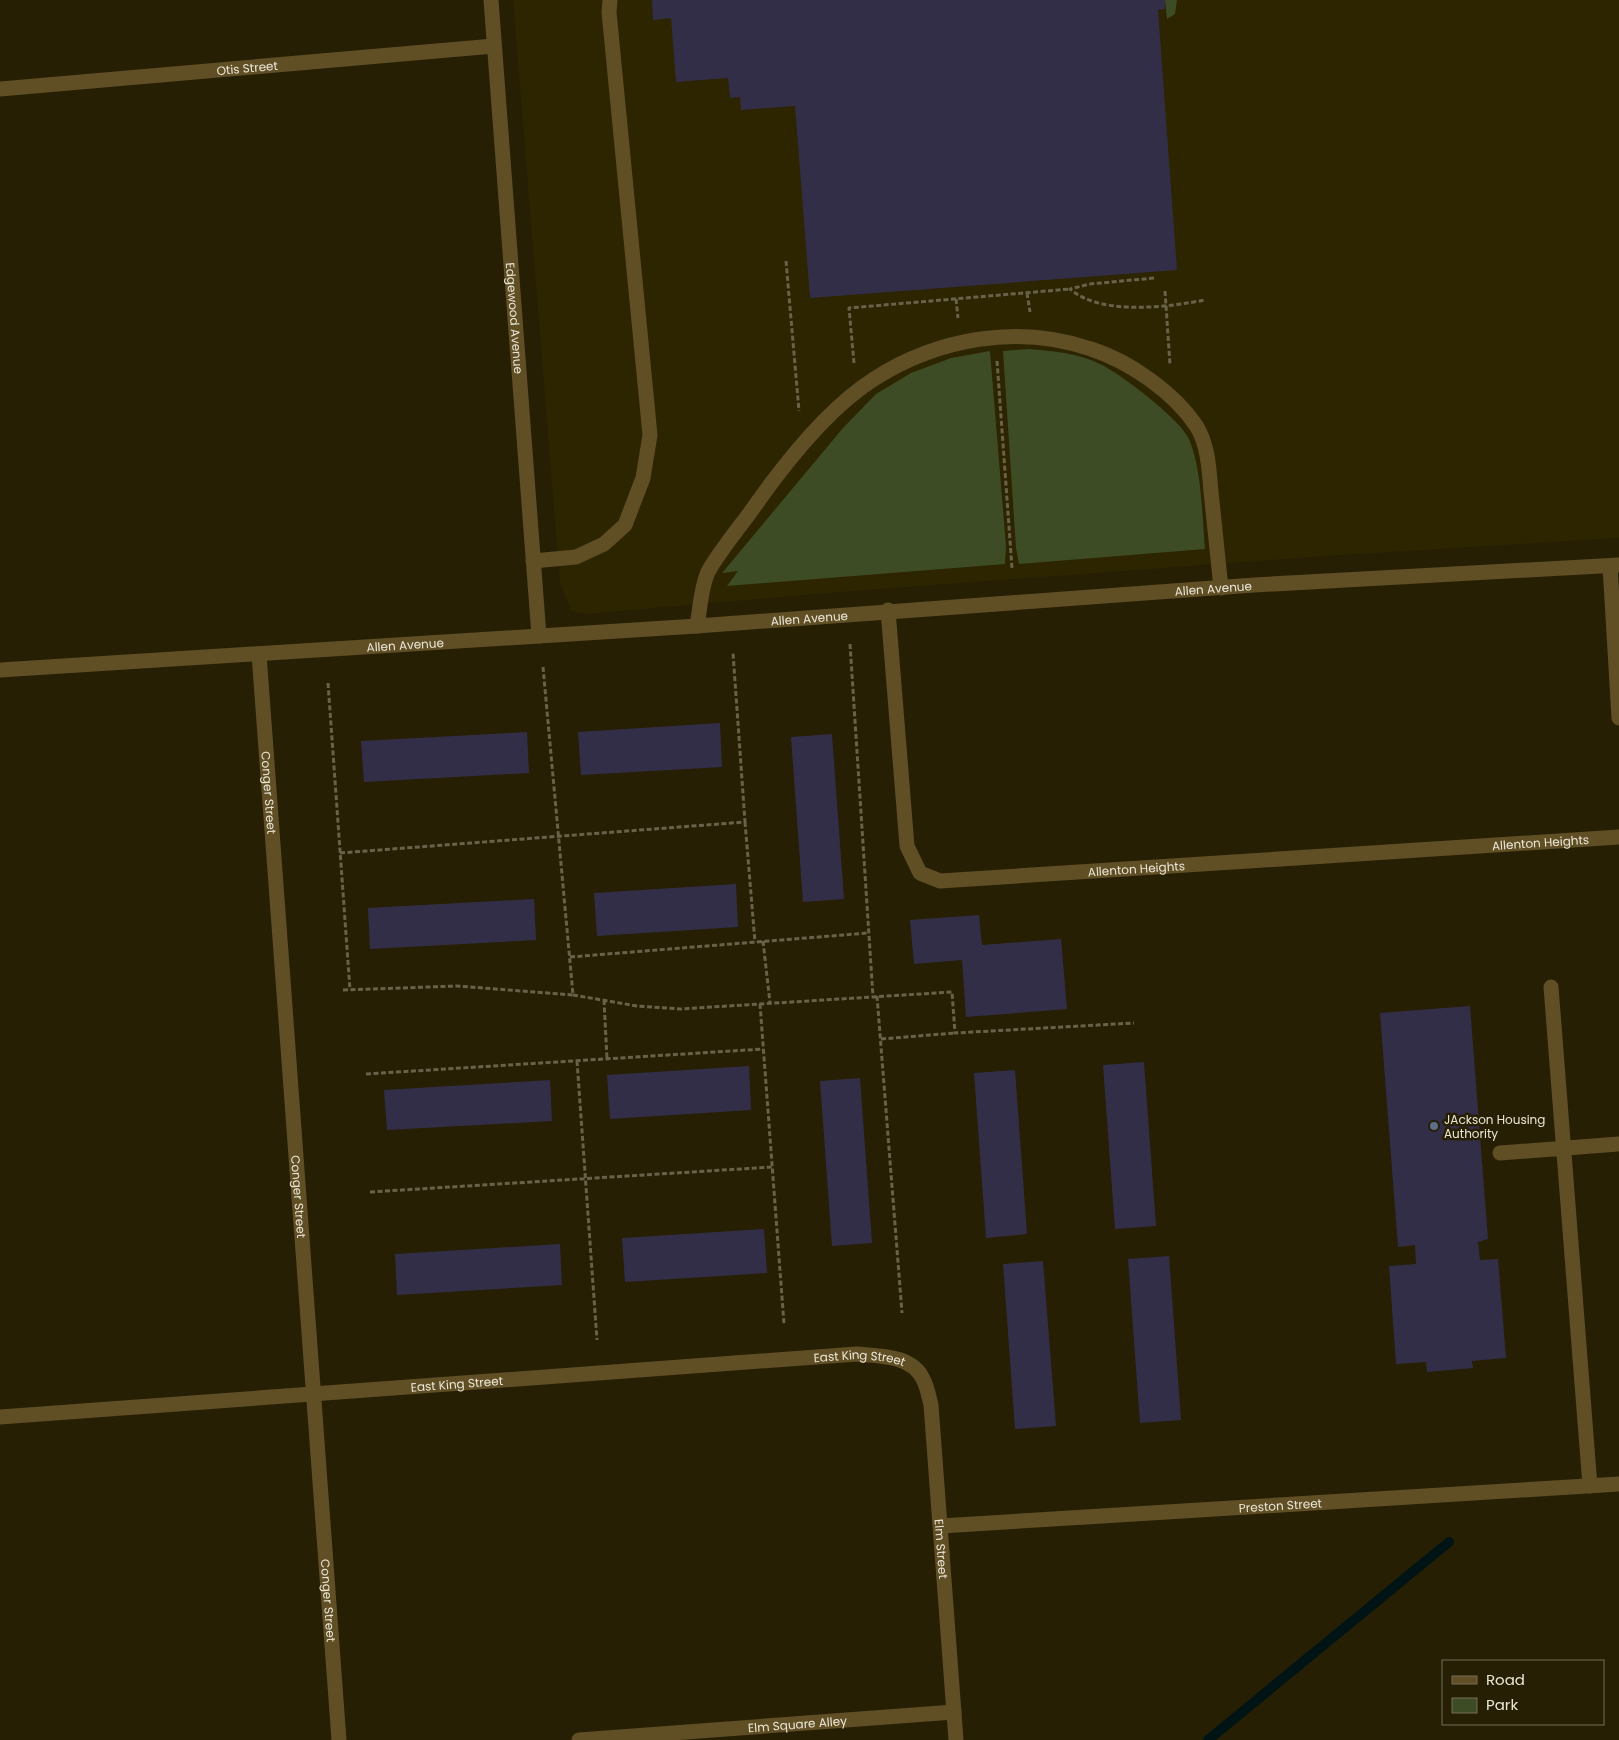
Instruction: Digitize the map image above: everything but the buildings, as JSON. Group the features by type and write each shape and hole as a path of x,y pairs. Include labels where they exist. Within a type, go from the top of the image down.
{"street":[{"name":"Edgewood Avenue","path":"491,0 539,636"},
{"path":"533,560 576,557 604,544 626,525 643,478 650,435 620,136 609,12 610,0"},
{"name":"Otis Street","path":"0,89 494,46"},
{"path":"697,626 708,573 775,478 836,409 874,379 924,353 969,341 1029,335 1068,341 1106,354 1142,373 1197,428 1207,454 1221,588"},
{"path":"1614,566 1619,718"},
{"name":"Allen Avenue","path":"0,670 697,626 888,610 1221,588 1614,566"},
{"name":"Allenton Heights","path":"888,610 907,846 920,873 940,881 1619,837"},
{"name":"Conger Street","path":"259,654 339,1740"},
{"path":"1551,987 1590,1486"},
{"path":"1500,1153 1619,1144"},
{"name":"East King Street","path":"0,1417 857,1354 892,1357 911,1364"},
{"name":"Elm Street","path":"911,1364 923,1378 931,1405 956,1740"},
{"name":"Preston Street","path":"941,1526 1619,1484"},
{"name":"Elm Square Alley","path":"579,1740 954,1712"}],"path":[{"path":"786,261 800,419"},
{"path":"863,388 855,371 849,308 1070,289 1090,284 1154,278"},
{"path":"1070,289 1078,296 1125,308 1167,306 1205,300"},
{"path":"1165,291 1171,376 1165,394"},
{"path":"995,338 1012,568"},
{"path":"850,644 872,997"},
{"path":"733,653 756,942"},
{"path":"543,667 573,995"},
{"path":"328,683 350,990"},
{"path":"340,853 745,822"},
{"path":"570,957 868,933"},
{"path":"763,941 770,1003"},
{"path":"344,990 458,986 573,995 637,1006 680,1009 952,992 955,1033"},
{"path":"877,996 902,1313"},
{"path":"604,1000 606,1059"},
{"path":"760,1004 784,1324"},
{"path":"880,1039 1134,1023"},
{"path":"366,1074 763,1049"},
{"path":"577,1061 597,1340"},
{"path":"370,1192 772,1168"}],"shaded area":[{"path":"513,0 1619,0 1619,538 1326,556 840,592 586,614 571,611 560,583"}],"green space":[{"path":"1165,0 1177,0 1175,14 1167,19"},
{"path":"1028,349 1075,355 1102,365 1150,398 1183,430 1189,439 1197,464 1205,549 1019,564 1016,548 1003,351"},
{"path":"990,351 1006,546 1005,564 727,586 738,571 722,573 843,428 876,394 911,373 951,358"}],"waterway":[{"path":"1208,1740 1449,1542"}],"place":[{"name":"JAckson Housing Authority","path":"1434,1126"}]}
